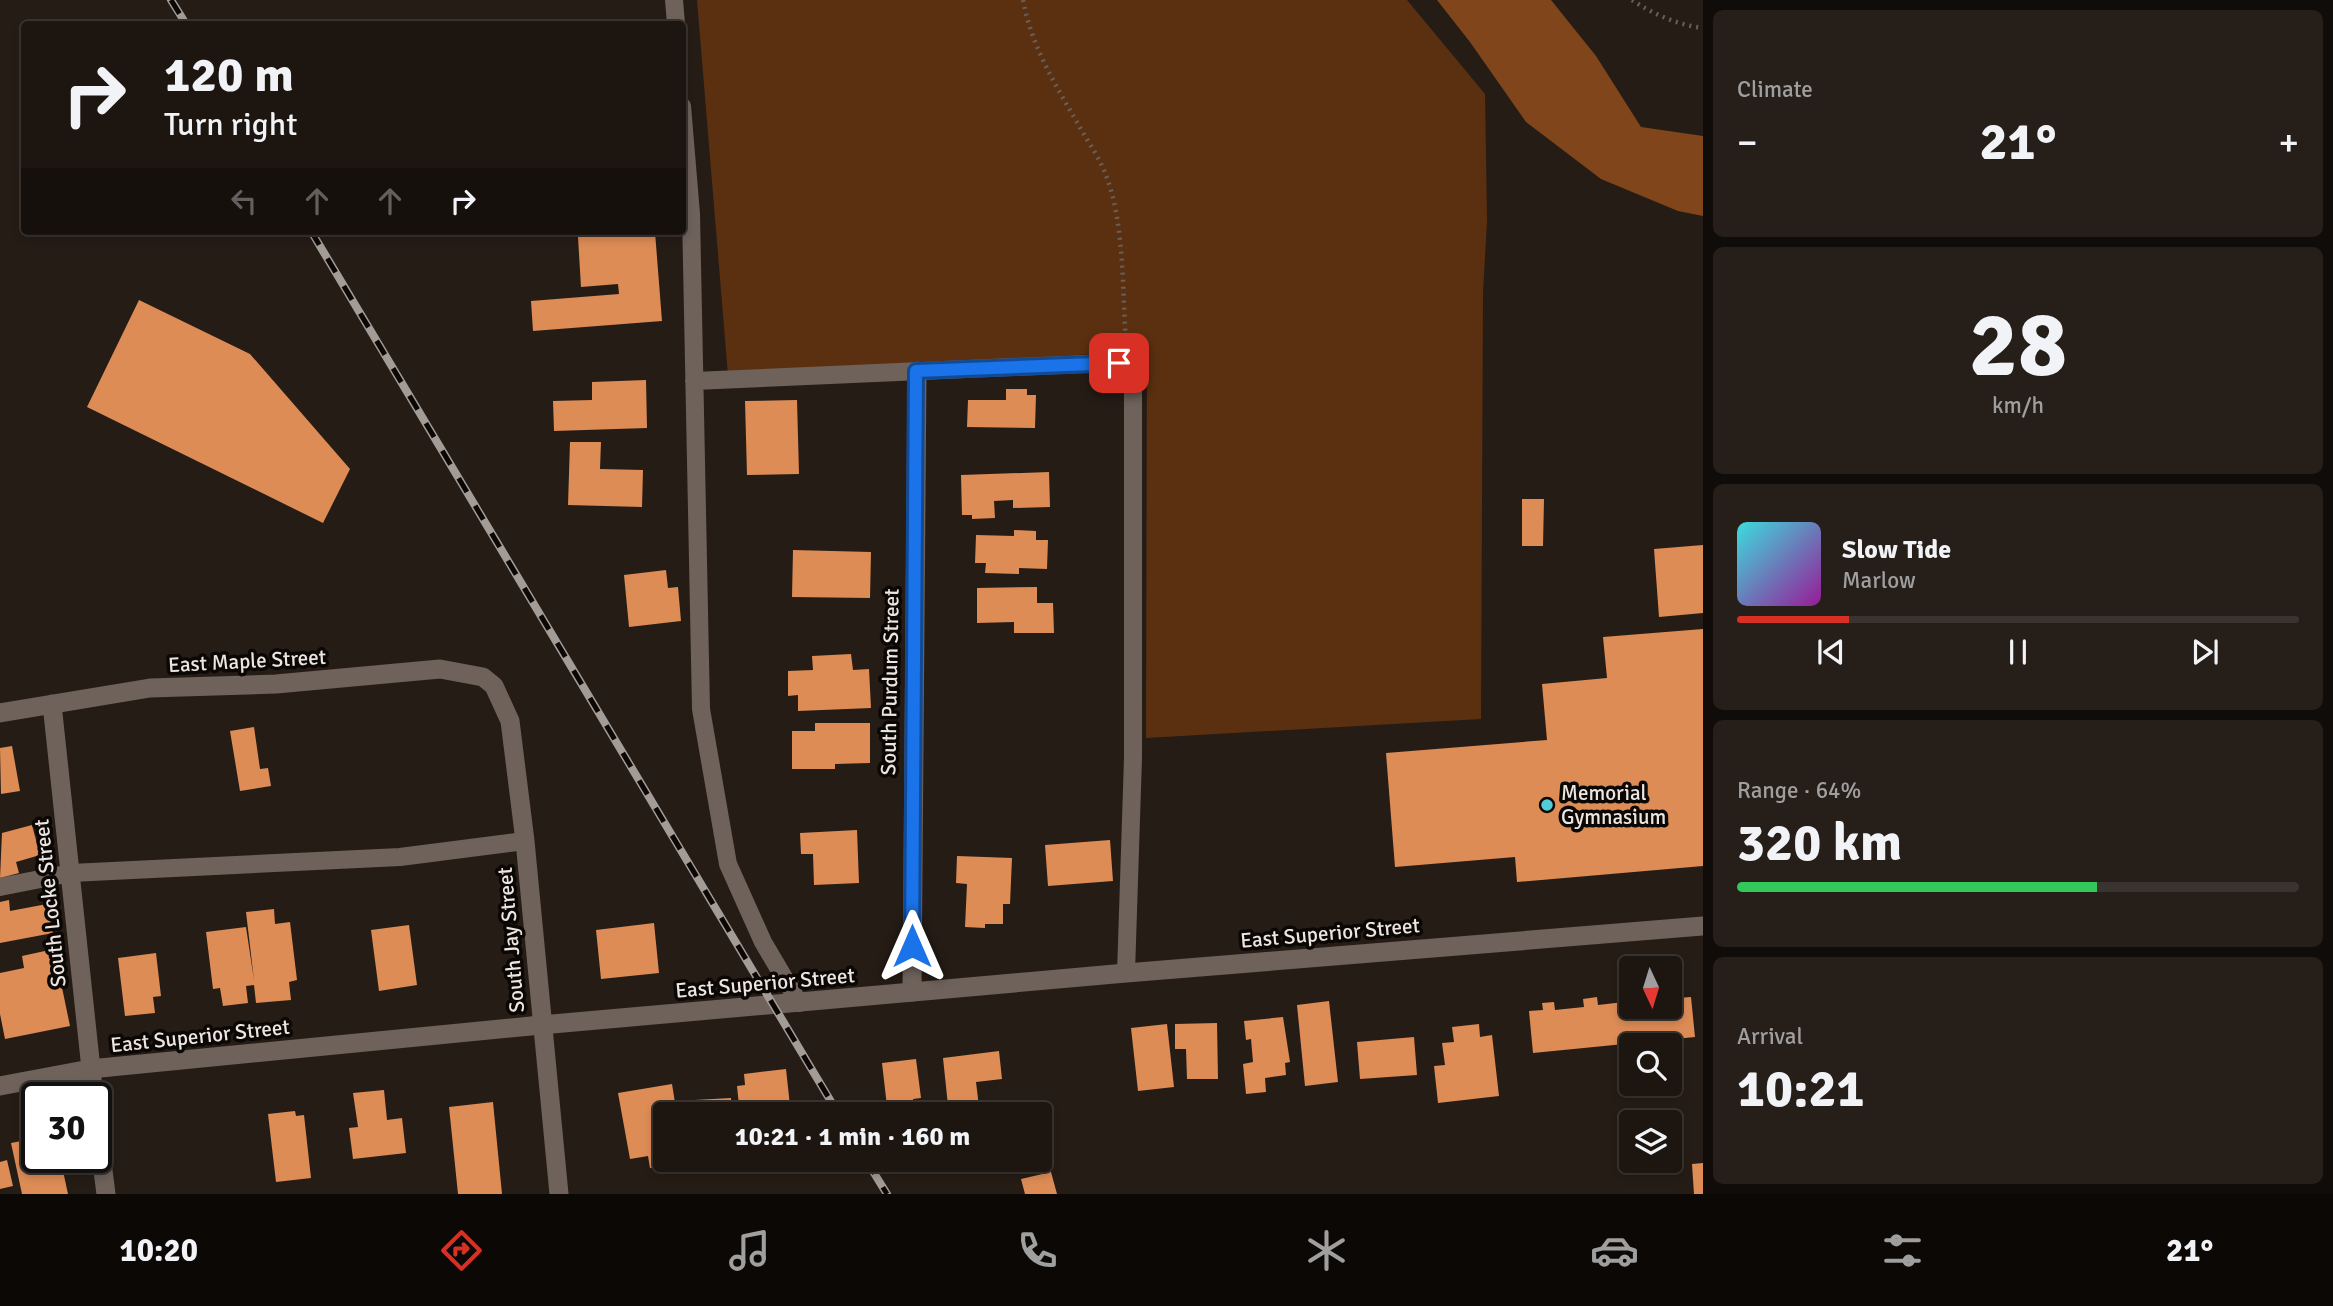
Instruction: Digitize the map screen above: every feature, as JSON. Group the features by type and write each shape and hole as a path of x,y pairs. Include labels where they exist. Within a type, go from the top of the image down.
{"street":[{"name":"South Purdum Street","path":"912,992 916,371"},
{"name":"East Maple Street","path":"0,713 150,688 276,684 440,669 482,677 494,686"},
{"name":"South Jay Street","path":"494,686 510,721 525,841 559,1194"},
{"name":"South Locke Street","path":"52,704 92,1082"},
{"name":"East Superior Street","path":"0,1086 90,1069 541,1025 1126,973 1703,926"},
{"path":"103,1173 106,1194"}],"lane":[{"path":"674,0 676,21"},
{"path":"686,154 691,214 701,709 728,863 763,942 799,1003"},
{"path":"694,381 1107,363 1128,365 1133,371 1133,758 1126,973"},
{"path":"0,887 71,873 400,857 525,841"}],"path":[{"path":"1023,0 1028,28 1046,68 1104,171 1112,192 1117,216 1128,365"},
{"path":"1632,0 1659,15 1703,28"}],"shaded area":[{"path":"697,0 1407,0 1485,94 1487,221 1483,292 1481,719 1146,738 1147,351 728,375"},
{"path":"1437,0 1551,0 1596,56 1641,127 1703,136 1703,216 1678,211 1601,179 1526,122"}],"building":[{"path":"655,235 662,321 533,331 531,301 619,294 618,284 581,287 578,237"},
{"path":"139,300 250,354 350,469 323,523 87,407"},
{"path":"646,380 647,428 554,431 553,401 592,400 592,382"},
{"path":"1006,389 1027,389 1027,395 1036,395 1035,428 967,427 968,400 1006,400"},
{"path":"797,400 799,474 747,475 745,401"},
{"path":"570,442 601,442 600,469 643,470 642,507 568,505"},
{"path":"1049,472 1050,507 1013,508 1013,500 994,501 995,518 972,519 972,515 962,515 961,475"},
{"path":"1522,499 1544,499 1543,546 1522,546"},
{"path":"1014,530 1036,531 1036,540 1048,540 1047,569 1019,568 1019,574 985,573 986,563 975,563 976,535 1014,536"},
{"path":"1703,545 1703,613 1659,617 1654,549"},
{"path":"793,550 871,552 870,598 792,597"},
{"path":"666,570 668,588 678,587 681,621 629,627 624,575"},
{"path":"1037,587 1037,603 1053,603 1054,633 1014,633 1014,622 977,623 977,588"},
{"name":"Memorial Gymnasium","path":"1703,629 1703,866 1517,882 1515,857 1395,867 1386,753 1547,740 1542,684 1607,678 1603,637"},
{"path":"851,654 853,670 869,669 871,708 798,711 798,695 788,696 788,671 813,670 812,656"},
{"path":"815,723 870,723 870,763 835,764 835,769 792,769 792,731 815,731"},
{"path":"254,727 260,769 268,768 271,786 240,791 230,731"},
{"path":"12,746 20,791 1,794 0,748"},
{"path":"32,825 40,855 16,862 19,873 0,878 2,833"},
{"path":"857,830 859,883 814,885 813,854 801,854 800,833"},
{"path":"1110,840 1113,881 1048,886 1045,845"},
{"path":"957,856 1012,858 1010,904 1003,904 1003,924 985,924 985,928 965,927 967,884 956,883"},
{"path":"9,900 10,911 47,904 53,933 0,943 0,902"},
{"path":"274,909 275,924 290,922 297,980 289,982 291,1000 256,1003 254,985 246,986 248,1003 223,1006 220,988 213,989 206,932 246,927 254,980 246,912"},
{"path":"654,923 659,973 601,979 596,930"},
{"path":"409,925 417,985 379,991 371,930"},
{"path":"54,949 70,1026 5,1039 0,1014 0,973 24,968 22,956"},
{"path":"156,953 161,996 153,997 155,1013 125,1016 118,958"},
{"path":"1597,997 1598,1005 1619,1003 1619,1019 1682,1019 1682,998 1691,997 1695,1037 1682,1038 1682,1033 1619,1033 1619,1045 1533,1053 1529,1011 1543,1010 1542,1003 1554,1002 1555,1010 1584,1007 1583,999"},
{"path":"1329,1001 1338,1082 1305,1086 1297,1005"},
{"path":"1283,1017 1290,1062 1285,1063 1286,1075 1265,1078 1266,1092 1246,1094 1243,1064 1253,1062 1251,1039 1246,1040 1244,1021"},
{"path":"1217,1023 1218,1079 1187,1079 1186,1049 1175,1049 1175,1024"},
{"path":"1167,1024 1174,1087 1138,1091 1131,1028"},
{"path":"1479,1024 1480,1037 1492,1035 1499,1096 1438,1103 1434,1066 1445,1065 1442,1043 1454,1042 1452,1027"},
{"path":"1414,1037 1417,1075 1360,1079 1357,1042"},
{"path":"999,1051 1002,1079 976,1082 978,1102 948,1102 943,1058"},
{"path":"916,1059 921,1098 913,1099 913,1102 886,1102 882,1063"},
{"path":"786,1069 790,1102 739,1102 737,1086 745,1085 744,1074"},
{"path":"672,1084 675,1102 653,1102 653,1168 650,1168 648,1156 630,1159 618,1093"},
{"path":"384,1090 387,1120 402,1118 406,1153 353,1159 349,1128 358,1127 353,1093"},
{"path":"731,1098 731,1102 694,1102"},
{"path":"493,1102 502,1194 458,1194 449,1107"},
{"path":"295,1111 296,1116 304,1115 311,1178 276,1182 268,1114"},
{"path":"21,1141 21,1173 63,1173 68,1194 22,1194 11,1143"},
{"path":"7,1160 13,1186 0,1189 0,1162"},
{"path":"1703,1163 1703,1194 1694,1194 1692,1164"},
{"path":"1051,1172 1057,1194 1025,1194 1021,1179"}],"railway":[{"path":"171,0 184,21"},
{"path":"313,235 831,1102"},
{"path":"873,1172 887,1194"}],"place":[{"name":"Memorial Gymnasium","path":"1547,805"}],"route":[{"path":"912,946 916,371 1119,363"}]}
